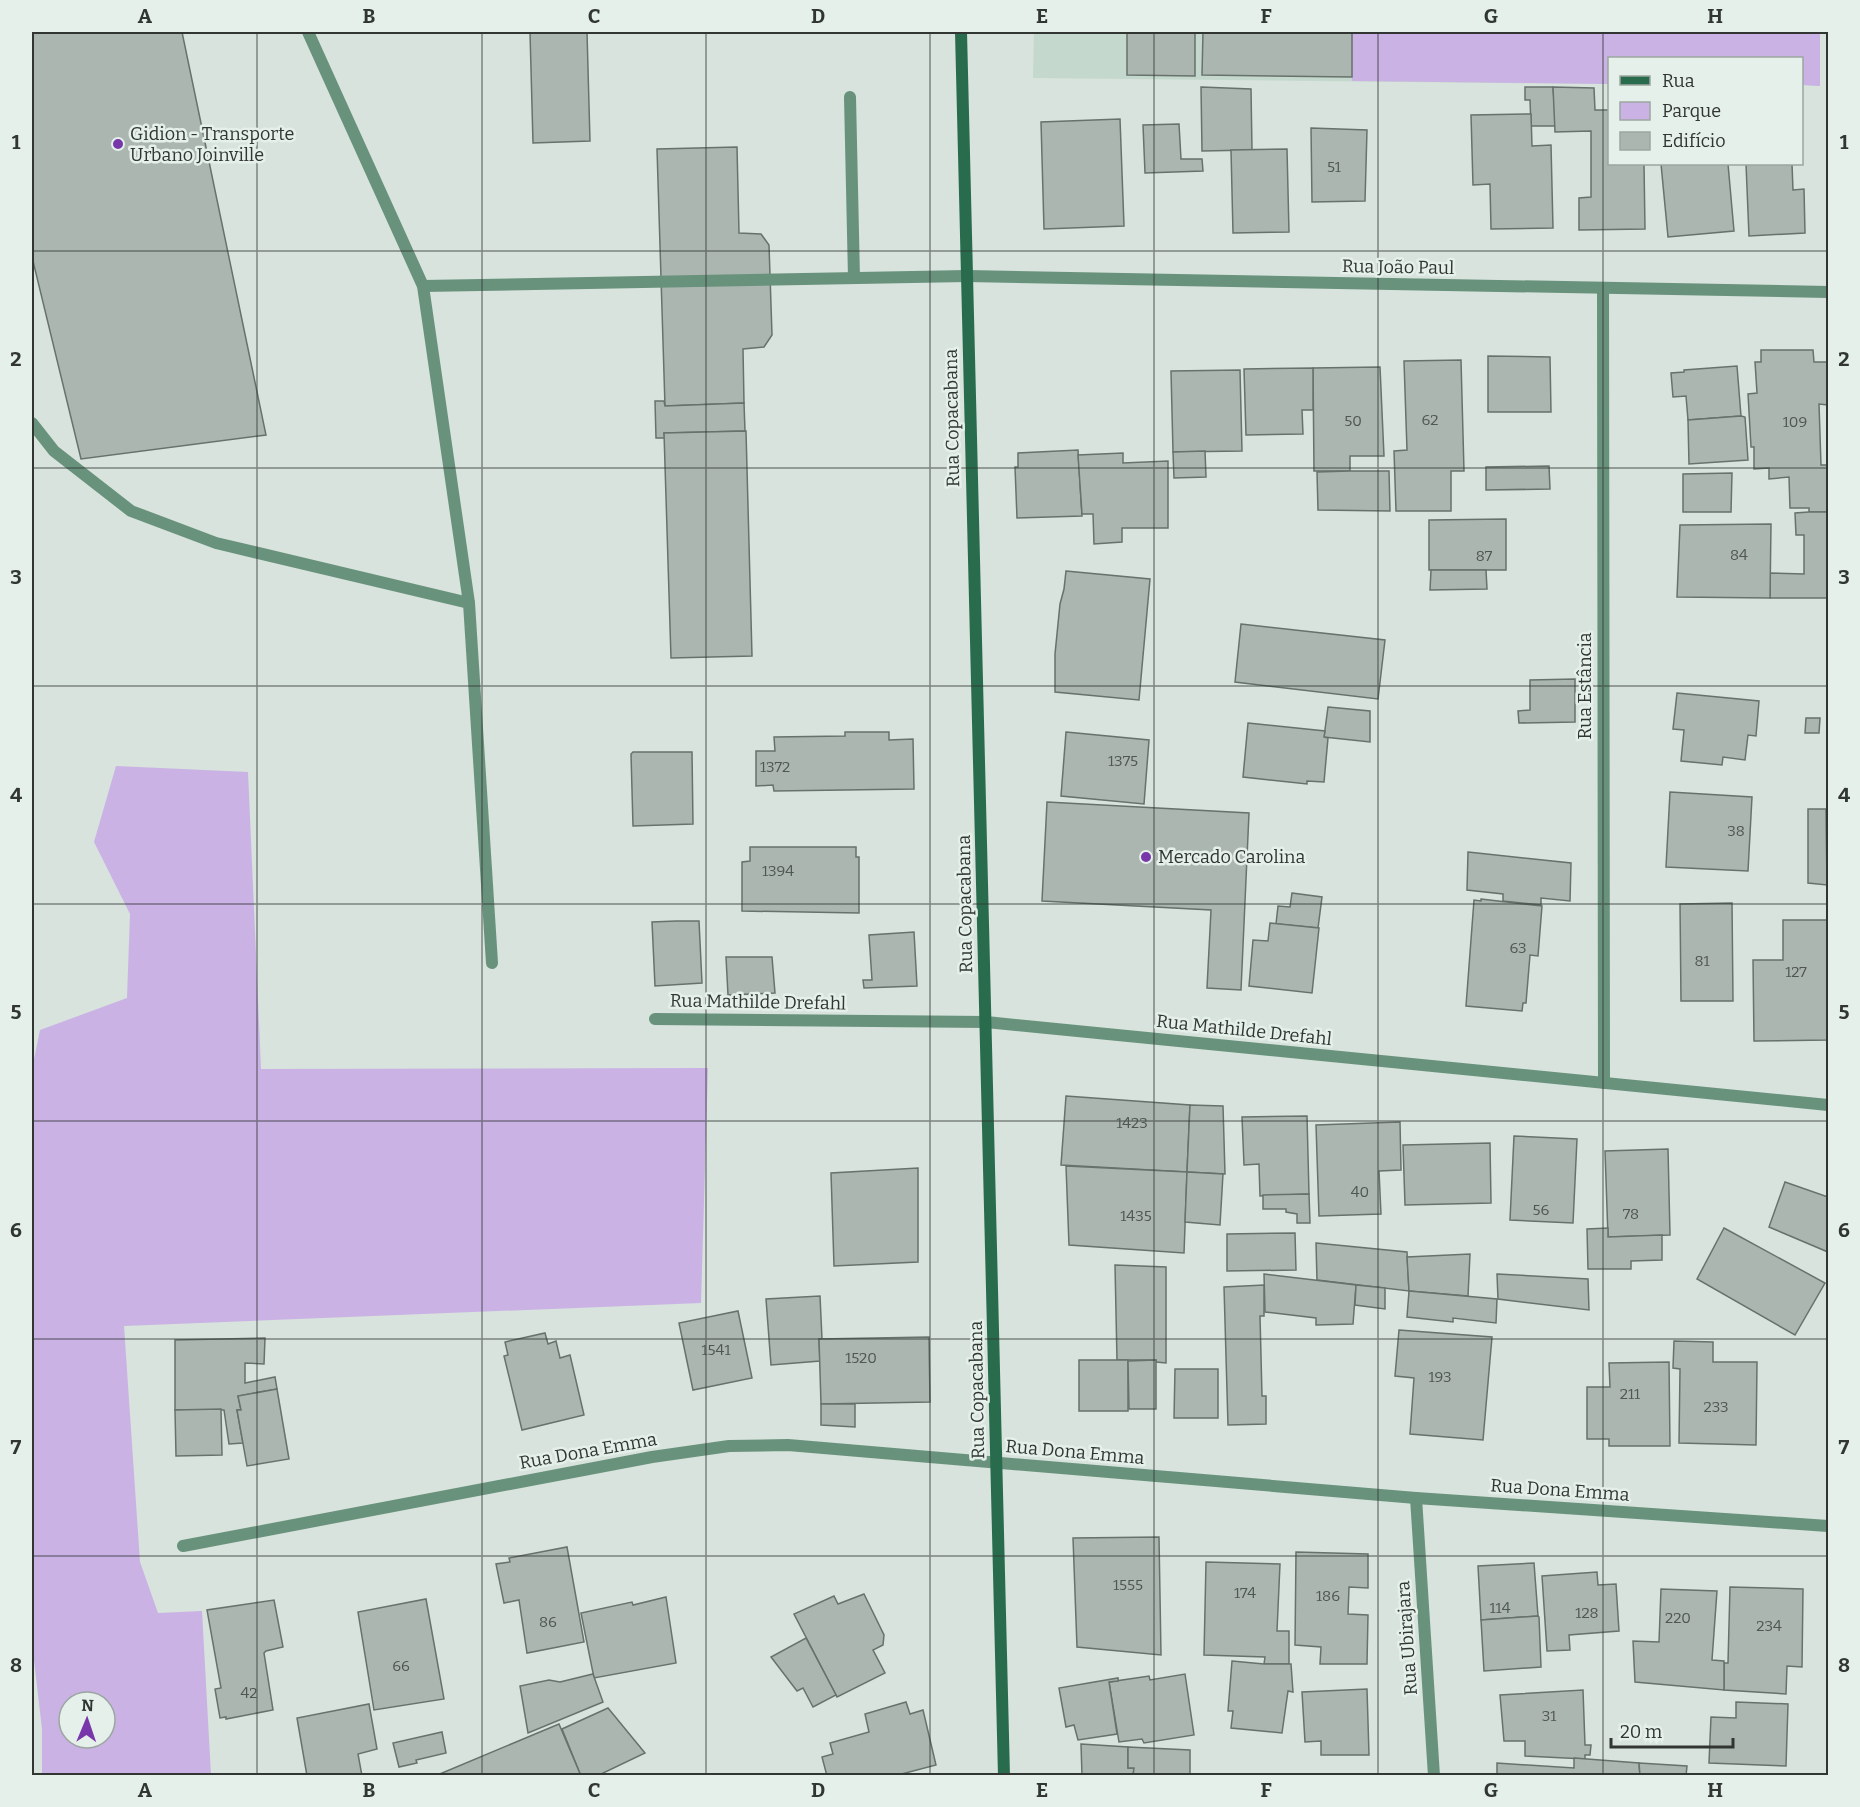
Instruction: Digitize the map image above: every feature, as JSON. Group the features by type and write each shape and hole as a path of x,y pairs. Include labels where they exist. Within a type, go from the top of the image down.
{"main road":[{"name":"Rua Copacabana","path":"961,32 1004,1776"}],"street":[{"path":"308,32 423,286 469,603 492,963"},
{"path":"850,97 854,278"},
{"name":"Rua João Paul","path":"423,286 967,276 1828,292"},
{"name":"Rua Estância","path":"1603,288 1604,1083"},
{"path":"32,423 54,451 132,511 216,543 469,603"},
{"name":"Rua Mathilde Drefahl","path":"655,1019 986,1022 1828,1105"},
{"name":"Rua Dona Emma","path":"183,1546 652,1457 729,1446 788,1445 1416,1498 1828,1526"},
{"name":"Rua Ubirajara","path":"1416,1498 1434,1776"}],"shaded area":[{"path":"1034,32 1820,32 1820,86 1803,85 1803,57 1608,57 1608,84 1033,78"}],"green space":[{"path":"1352,32 1820,32 1820,86 1803,85 1803,57 1608,57 1608,84 1352,81"},
{"path":"116,766 248,772 261,1069 708,1068 701,1303 124,1326 140,1562 158,1613 202,1611 211,1775 42,1775 42,1729 32,1643 32,1069 40,1030 127,998 130,914 94,842"}],"building":[{"name":"Gidion - Transporte Urbano Joinville","path":"32,32 182,32 266,435 81,459 32,257"},
{"path":"530,32 587,32 590,141 533,143"},
{"path":"1127,32 1195,32 1195,76 1127,75"},
{"path":"1203,32 1352,32 1352,77 1202,75"},
{"path":"1201,87 1251,89 1252,150 1202,151"},
{"path":"1525,87 1553,87 1556,126 1531,126 1530,100 1525,100"},
{"path":"1553,87 1594,88 1595,110 1608,110 1608,165 1644,165 1645,229 1579,230 1579,198 1591,197 1591,131 1555,132"},
{"path":"1531,114 1532,146 1551,145 1553,228 1491,229 1490,184 1473,185 1471,115"},
{"path":"1120,119 1124,226 1044,229 1041,122"},
{"path":"1179,124 1181,159 1202,159 1203,171 1145,173 1143,125"},
{"path":"1311,128 1367,130 1365,201 1312,202"},
{"path":"737,147 739,233 761,234 769,245 772,335 764,347 743,349 744,403 665,406 657,149"},
{"path":"1287,149 1289,232 1233,233 1231,150"},
{"path":"1661,165 1728,165 1734,231 1668,237"},
{"path":"1746,165 1792,165 1793,190 1804,189 1805,233 1749,236"},
{"path":"1761,350 1813,350 1814,362 1828,362 1828,405 1819,404 1821,465 1828,465 1828,512 1809,512 1809,508 1790,508 1789,477 1769,479 1769,468 1754,469 1748,394 1757,393 1755,362 1761,362"},
{"path":"1488,356 1550,357 1551,412 1488,412"},
{"path":"1461,360 1464,471 1451,471 1451,511 1396,511 1394,451 1407,450 1404,361"},
{"path":"1737,366 1741,416 1688,420 1686,396 1673,397 1671,373"},
{"path":"1380,367 1384,456 1350,456 1350,471 1314,471 1313,368"},
{"path":"1313,368 1313,410 1302,410 1303,434 1246,435 1244,369"},
{"path":"1240,370 1242,451 1173,452 1171,371"},
{"path":"655,401 664,401 665,406 744,403 745,431 664,433 665,438 656,438"},
{"path":"1745,417 1748,460 1689,464 1688,420"},
{"path":"746,431 752,656 671,658 664,433"},
{"path":"1078,450 1082,516 1017,518 1015,467 1018,467 1018,453"},
{"path":"1205,451 1206,477 1174,478 1173,452"},
{"path":"1123,453 1123,463 1168,461 1168,528 1122,528 1122,542 1094,544 1093,514 1082,514 1078,455"},
{"path":"1549,466 1550,489 1486,490 1486,467"},
{"path":"1389,471 1390,511 1318,510 1317,472"},
{"path":"1732,473 1731,512 1683,512 1683,474"},
{"path":"1828,512 1828,598 1770,598 1770,573 1804,574 1804,535 1796,535 1795,513"},
{"path":"1506,519 1506,570 1429,570 1429,520"},
{"path":"1771,524 1770,598 1677,597 1680,525"},
{"path":"1431,570 1486,570 1487,589 1430,590"},
{"path":"1066,571 1150,579 1139,700 1055,692 1055,654"},
{"path":"1241,624 1385,640 1378,699 1235,682"},
{"path":"1575,679 1575,722 1519,723 1518,711 1530,710 1530,680"},
{"path":"1677,693 1759,701 1756,736 1748,735 1745,760 1723,757 1722,765 1681,761 1684,730 1673,729"},
{"path":"1328,707 1370,711 1370,742 1324,737"},
{"path":"1806,718 1820,718 1819,733 1805,733"},
{"path":"1248,723 1325,731 1324,737 1328,738 1324,782 1307,781 1307,784 1243,777"},
{"path":"845,732 889,732 889,740 913,739 914,789 774,791 773,785 756,786 756,751 775,751 774,737 845,736"},
{"path":"1066,732 1149,740 1144,804 1061,796"},
{"path":"633,752 692,752 693,824 633,826 631,754"},
{"path":"1670,792 1752,797 1748,871 1666,867"},
{"name":"Mercado Carolina","path":"1047,802 1249,813 1241,990 1207,988 1211,910 1042,901"},
{"path":"1808,809 1826,809 1827,885 1808,883"},
{"path":"750,847 856,847 856,857 859,857 859,913 742,911 742,862 750,861"},
{"path":"1468,852 1571,863 1570,901 1541,898 1541,905 1503,901 1503,894 1467,890"},
{"path":"1292,893 1322,897 1318,928 1276,924 1278,906 1290,907"},
{"path":"1481,899 1542,906 1538,956 1530,955 1526,1003 1523,1003 1522,1011 1466,1006 1474,900 1481,901"},
{"path":"1732,903 1733,1001 1681,1001 1680,904"},
{"path":"1783,920 1828,920 1828,1040 1754,1041 1753,960 1783,960"},
{"path":"699,921 702,983 655,986 652,922"},
{"path":"1270,923 1319,928 1312,993 1249,986 1253,940 1268,941"},
{"path":"914,932 917,986 864,988 863,980 872,980 869,935"},
{"path":"726,957 772,957 775,993 728,995"},
{"path":"1066,1096 1190,1105 1187,1172 1061,1165"},
{"path":"1190,1105 1223,1106 1225,1174 1187,1172"},
{"path":"1307,1116 1309,1194 1260,1196 1259,1164 1244,1165 1242,1117"},
{"path":"1400,1122 1401,1170 1379,1171 1381,1214 1319,1216 1316,1125"},
{"path":"1514,1136 1577,1139 1573,1223 1510,1220"},
{"path":"1490,1143 1491,1203 1405,1205 1403,1145"},
{"path":"1668,1149 1670,1235 1608,1237 1605,1151"},
{"path":"1066,1166 1187,1172 1184,1253 1069,1245"},
{"path":"918,1168 918,1262 834,1266 831,1173"},
{"path":"1187,1172 1223,1174 1220,1225 1185,1222"},
{"path":"1785,1182 1828,1197 1828,1252 1769,1227"},
{"path":"1309,1194 1310,1223 1297,1223 1297,1214 1286,1212 1286,1209 1263,1209 1263,1195"},
{"path":"1608,1228 1608,1237 1662,1235 1662,1260 1631,1261 1631,1269 1588,1269 1587,1229"},
{"path":"1724,1228 1825,1283 1795,1335 1697,1279"},
{"path":"1295,1233 1296,1270 1227,1271 1227,1234"},
{"path":"1316,1243 1407,1252 1409,1291 1317,1280"},
{"path":"1470,1254 1468,1296 1409,1291 1407,1257"},
{"path":"1115,1265 1166,1267 1166,1363 1156,1362 1156,1360 1117,1360"},
{"path":"1264,1274 1356,1285 1353,1324 1316,1325 1316,1318 1265,1312"},
{"path":"1497,1274 1588,1279 1589,1310 1498,1299"},
{"path":"1264,1285 1264,1316 1260,1316 1262,1396 1266,1396 1266,1424 1228,1425 1224,1287"},
{"path":"1356,1285 1385,1288 1385,1309 1355,1305"},
{"path":"1409,1291 1497,1299 1496,1323 1453,1318 1453,1322 1407,1317"},
{"path":"820,1296 822,1339 819,1339 820,1361 771,1365 766,1299"},
{"path":"738,1311 752,1378 693,1390 679,1323"},
{"path":"1399,1330 1492,1337 1483,1440 1410,1434 1414,1378 1395,1376"},
{"path":"545,1333 548,1344 556,1341 560,1358 570,1355 584,1415 522,1430 504,1356 508,1355 505,1342"},
{"path":"929,1337 930,1402 821,1404 819,1339"},
{"path":"265,1338 264,1364 245,1363 245,1383 275,1377 277,1389 238,1396 241,1410 237,1410 243,1443 229,1444 224,1410 175,1410 175,1340"},
{"path":"1674,1341 1713,1342 1713,1362 1757,1362 1756,1445 1679,1443 1680,1369 1673,1368"},
{"path":"1079,1360 1128,1360 1128,1411 1079,1411"},
{"path":"1156,1360 1156,1409 1129,1409 1128,1361"},
{"path":"1669,1362 1670,1446 1609,1446 1609,1439 1587,1439 1587,1387 1610,1387 1609,1363"},
{"path":"1175,1369 1218,1369 1218,1418 1174,1418"},
{"path":"277,1389 289,1459 247,1466 237,1410 241,1410 238,1396"},
{"path":"821,1404 855,1404 855,1427 821,1425"},
{"path":"221,1409 222,1455 176,1456 175,1410"},
{"path":"1159,1537 1161,1655 1077,1647 1073,1538"},
{"path":"567,1547 584,1642 527,1653 519,1600 504,1603 496,1564 510,1562 509,1558"},
{"path":"1296,1552 1368,1554 1368,1588 1349,1587 1348,1614 1368,1615 1367,1664 1320,1664 1321,1647 1295,1645"},
{"path":"1206,1562 1280,1564 1277,1631 1289,1631 1289,1664 1264,1664 1265,1657 1204,1655"},
{"path":"1534,1563 1538,1616 1481,1620 1478,1566"},
{"path":"1597,1572 1598,1585 1616,1584 1619,1631 1569,1635 1570,1650 1547,1651 1542,1576"},
{"path":"1730,1587 1803,1589 1802,1667 1787,1666 1786,1694 1724,1690 1724,1663 1728,1663"},
{"path":"1661,1589 1717,1591 1712,1660 1724,1661 1724,1690 1635,1682 1633,1641 1659,1642"},
{"path":"864,1594 884,1635 883,1645 873,1650 885,1673 837,1697 794,1614 834,1596 838,1604"},
{"path":"666,1597 676,1663 594,1678 581,1613"},
{"path":"426,1599 444,1699 374,1710 358,1612"},
{"path":"274,1600 283,1647 264,1653 273,1710 226,1719 226,1717 220,1718 215,1689 221,1688 207,1610"},
{"path":"1538,1616 1541,1667 1484,1671 1481,1620"},
{"path":"806,1638 836,1695 813,1707 803,1688 797,1691 771,1657"},
{"path":"1232,1661 1291,1664 1293,1692 1288,1691 1282,1733 1231,1728 1233,1711 1228,1711"},
{"path":"593,1674 603,1702 528,1733 520,1686 549,1680 560,1682"},
{"path":"1185,1674 1194,1735 1144,1743 1142,1739 1119,1742 1109,1682 1149,1676 1150,1680"},
{"path":"1118,1678 1118,1681 1109,1682 1117,1734 1078,1740 1074,1725 1066,1727 1059,1688"},
{"path":"1367,1689 1369,1755 1321,1755 1321,1741 1305,1742 1302,1692"},
{"path":"1583,1690 1585,1745 1591,1745 1590,1755 1585,1755 1585,1759 1525,1756 1525,1741 1504,1741 1500,1695"},
{"path":"906,1702 910,1714 923,1710 936,1765 894,1776 827,1776 822,1757 833,1754 830,1743 869,1732 865,1714"},
{"path":"1736,1702 1788,1704 1786,1766 1709,1763 1711,1717 1736,1718"},
{"path":"369,1704 377,1749 358,1754 362,1776 307,1776 297,1718"},
{"path":"608,1708 645,1753 597,1776 581,1776 562,1729"},
{"path":"559,1724 581,1776 435,1776"},
{"path":"442,1732 446,1753 416,1760 417,1763 399,1767 393,1743"},
{"path":"1081,1744 1128,1747 1128,1768 1134,1768 1133,1776 1082,1776"},
{"path":"1128,1747 1190,1750 1190,1776 1133,1776 1134,1768 1128,1768"},
{"path":"1574,1758 1639,1763 1640,1776 1497,1776 1497,1763 1574,1768"},
{"path":"1639,1763 1687,1766 1686,1776 1640,1776"}],"place":[{"name":"Gidion - Transporte Urbano Joinville","path":"118,144"},
{"name":"Mercado Carolina","path":"1146,857"}]}
